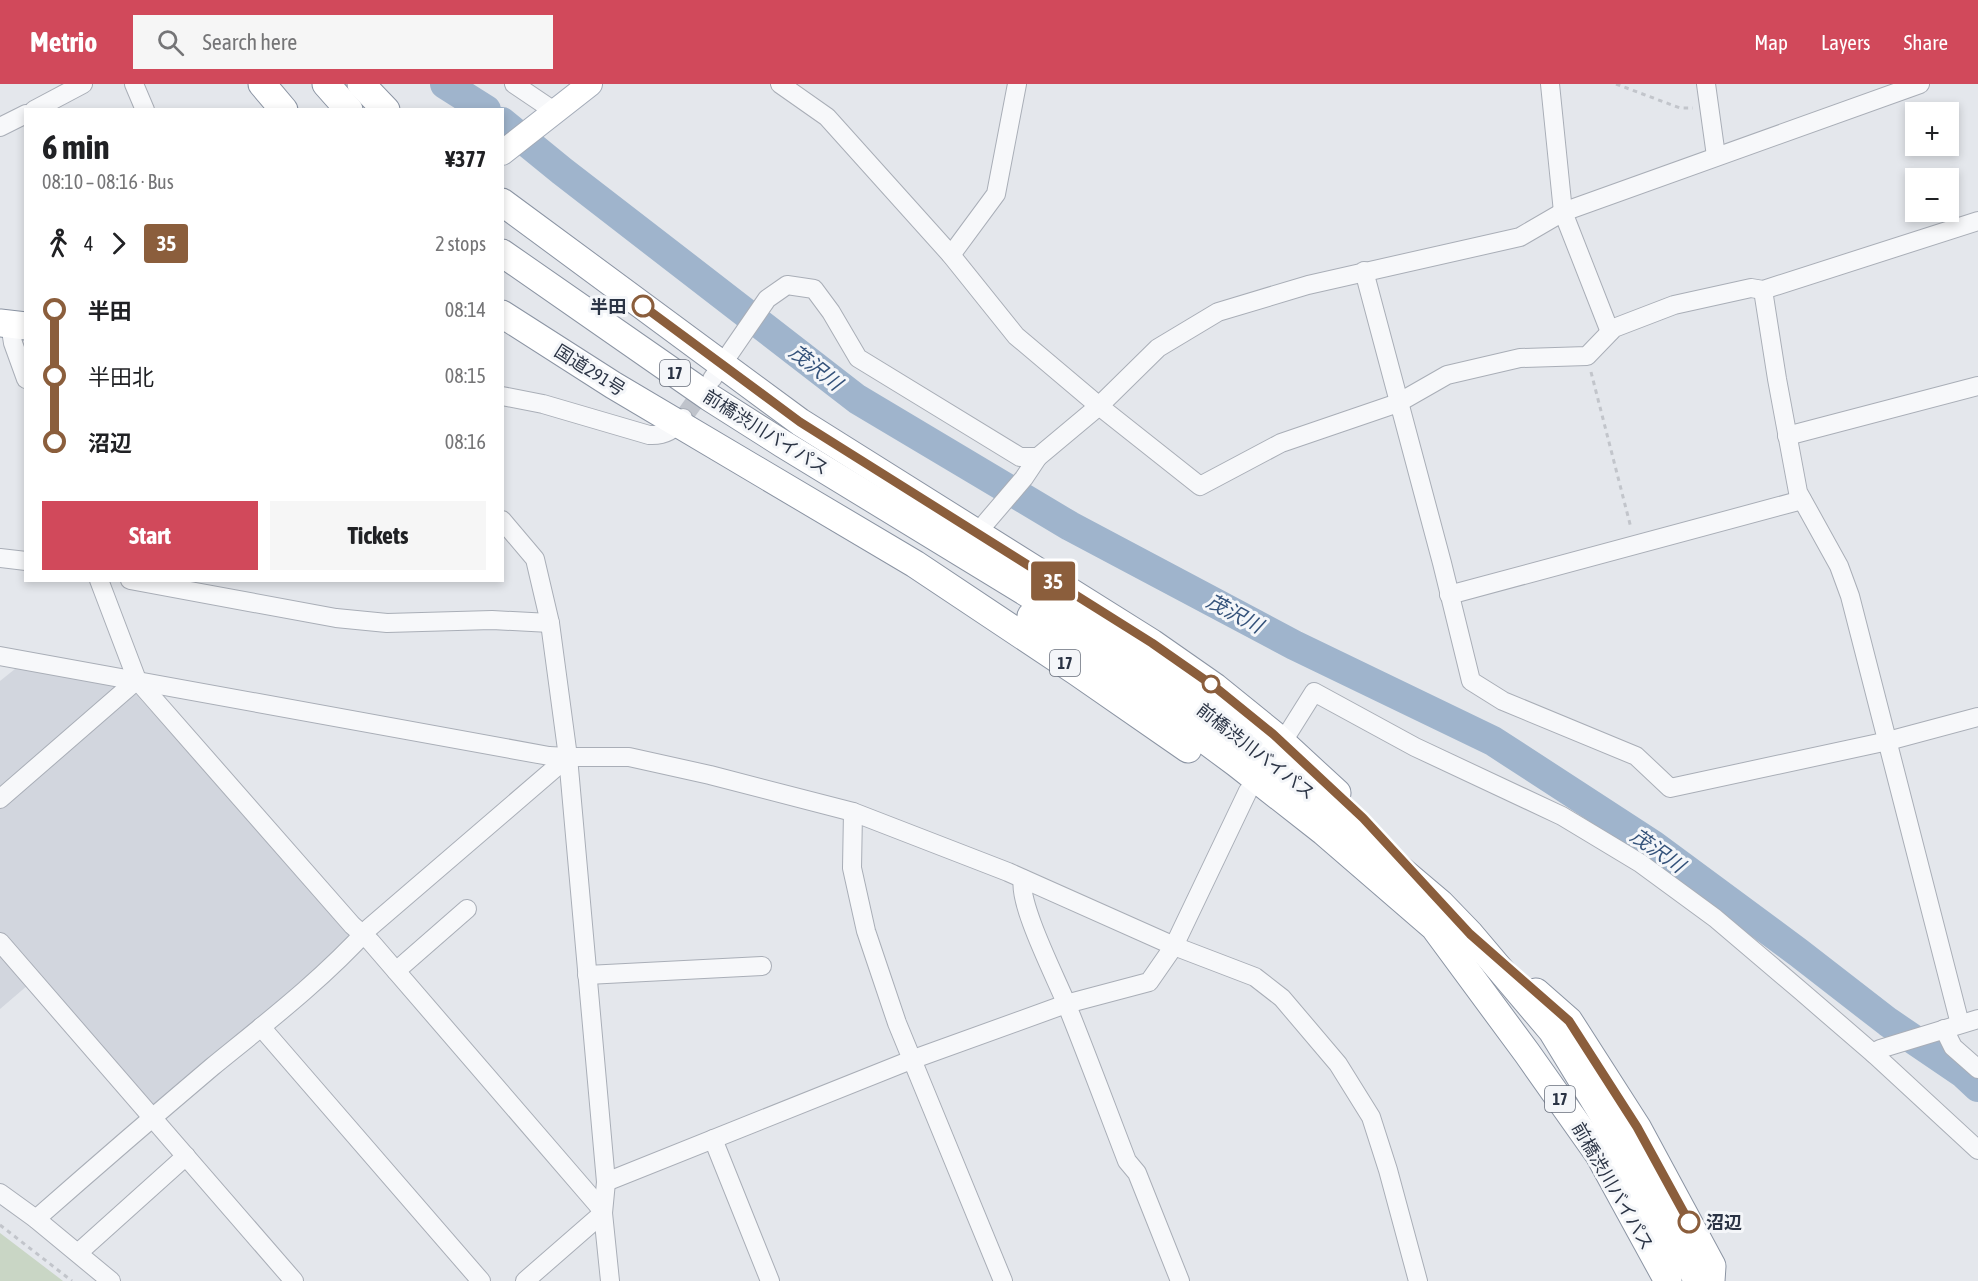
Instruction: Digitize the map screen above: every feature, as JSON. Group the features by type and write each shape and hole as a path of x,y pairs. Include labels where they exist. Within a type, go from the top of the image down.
{"highway":[{"path":"262,84 282,108"},
{"path":"326,84 348,108"},
{"path":"361,84 384,108"},
{"name":"17","path":"504,204 800,422 1152,643 1215,687 1282,743 1363,818 1437,915"},
{"name":"前橋渋川バイパス","path":"504,254 710,397 853,487 1004,597 1128,683 1437,915 1470,934 1552,1031 1619,1141 1698,1281"},
{"name":"国道291号","path":"504,315 613,385 681,421"},
{"name":"17","path":"681,421 915,564 1077,672 1248,791 1437,915"},
{"name":"前橋渋川バイパス","path":"1437,915 1527,1053 1599,1155 1668,1281"},
{"path":"1470,934 1569,1021 1637,1127 1683,1210 1712,1266 1711,1281"}],"main road":[{"path":"504,151 590,84"}],"street":[{"path":"38,108 83,84"},
{"path":"134,84 144,108"},
{"path":"514,84 545,118"},
{"path":"780,84 827,117 951,255 1016,336 1099,406 1200,486 1281,443 1398,403 1447,375 1520,358 1587,356 1614,328 1674,304 1751,288 1763,290 1978,221"},
{"path":"951,255 996,194 1017,84"},
{"path":"1550,84 1563,212 1610,332"},
{"path":"1706,84 1716,156"},
{"path":"977,533 1024,478 1038,457 1099,406 1158,348 1218,312 1308,285 1520,237 1563,212 1920,84"},
{"path":"0,127 24,115"},
{"path":"1364,272 1471,681 1503,700 1636,756 1670,788 1888,741 1978,717"},
{"path":"722,364 767,300 787,285 814,289 831,312 858,358 1020,457 1038,457"},
{"path":"1763,290 1786,436 1798,492 1839,566 1850,596 1888,741 1952,1026 1953,1047 1978,1069"},
{"path":"12,324 13,343 24,373"},
{"path":"1786,436 1978,386"},
{"path":"504,396 543,404 649,435 663,435 673,430 681,421"},
{"path":"1449,595 1802,500"},
{"path":"504,522 535,559 550,623 568,757 606,1182 603,1213 610,1281"},
{"path":"0,558 24,561"},
{"path":"100,582 137,680 396,971 590,1195 603,1213"},
{"path":"141,582 336,618 387,623 492,620 550,623"},
{"path":"0,656 549,756 629,758 710,775 853,812 1023,879 1174,946 1255,977 1282,998 1338,1064 1371,1117 1418,1281"},
{"path":"0,799 137,680"},
{"path":"1282,743 1314,692 1415,747 1562,816 1640,863 1715,918 1877,1051 1978,1150"},
{"path":"36,1219 261,1027 353,946 362,935 568,757"},
{"path":"606,1182 911,1060 1066,1004 1149,982 1174,946 1248,791"},
{"path":"853,812 852,868 866,931 911,1060 1003,1281"},
{"path":"1023,879 1021,886 1033,924 1127,1161 1137,1173 1180,1281"},
{"path":"396,971 467,909"},
{"path":"0,942 294,1281"},
{"path":"587,975 762,966"},
{"path":"1877,1051 1978,1019"},
{"path":"261,1027 481,1281"},
{"path":"713,1139 770,1281"},
{"path":"78,1253 186,1156"},
{"path":"0,1193 36,1219 111,1281"},
{"path":"525,1281 603,1213"}],"path":[{"path":"1616,84 1680,108 1710,109"},
{"path":"1587,356 1635,544"},
{"path":"0,1225 72,1281"}],"shaded area":[{"path":"20,665 125,682 348,930 348,943 155,1108 0,935 0,681"},
{"path":"0,952 28,985 0,1009"}],"green space":[{"path":"0,1233 63,1281 0,1281"}],"waterway":[{"name":"茂沢川","path":"445,84 483,108"},
{"name":"茂沢川","path":"504,124 857,399 1070,526 1294,645 1493,741 1653,845 1888,1022 1963,1073 1978,1087"}],"tunnel":[{"path":"683,418 708,383"}],"bus line":[{"name":"35","path":"643,306 800,422 1152,643 1215,687 1273,734 1363,818 1470,934 1569,1021 1637,1127 1689,1222"}],"place":[{"name":"半田","path":"643,306"},
{"name":"沼辺","path":"1689,1222"}]}
